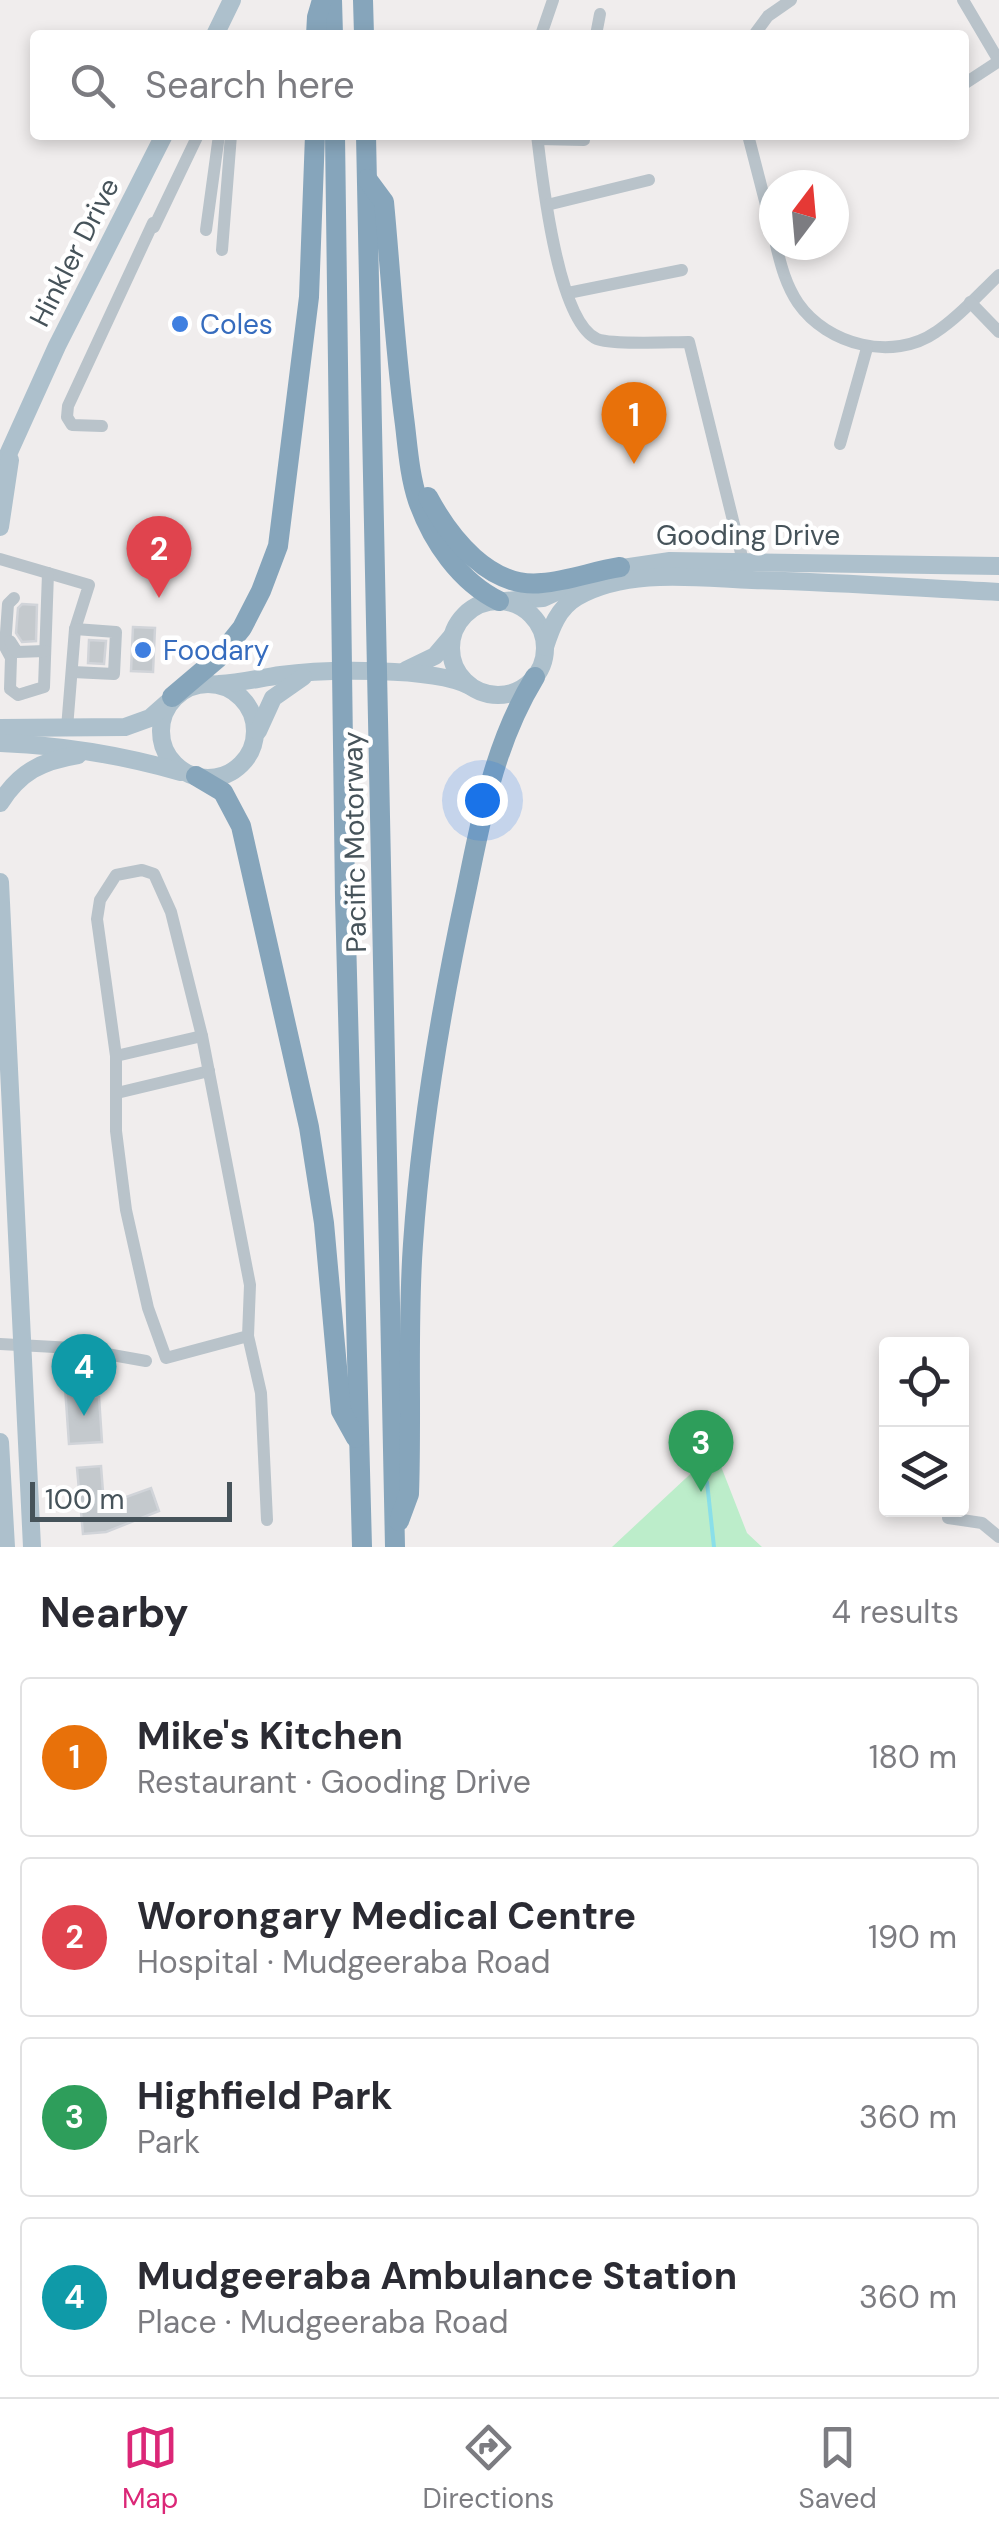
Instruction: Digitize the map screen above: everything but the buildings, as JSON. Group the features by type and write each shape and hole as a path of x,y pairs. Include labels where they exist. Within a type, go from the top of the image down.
{"highway":[{"path":"316,30 322,0"},
{"path":"332,0 332,30"},
{"path":"363,0 364,30"},
{"path":"172,698 218,658 242,628 262,592 278,546 309,297 316,140"},
{"name":"Pacific Motorway","path":"334,140 345,898 362,1547"},
{"name":"Pacific Motorway","path":"366,140 395,1539"},
{"path":"367,179 384,202 416,493 429,526 462,572 484,592 502,601"},
{"path":"406,429 421,483 437,514 489,570 510,580 534,584 620,567"},
{"path":"395,1539 409,1494 412,1246 436,1040 490,786 508,725 535,676"},
{"path":"194,776 223,792 241,826 309,1127 327,1252 341,1411 359,1444"}],"main road":[{"path":"217,30 232,0"},
{"name":"Hinkler Drive","path":"0,472 57,346 161,140"},
{"name":"Hinkler Drive","path":"0,527 9,485 11,449"},
{"name":"Gooding Drive","path":"502,601 543,598 620,567 670,560 999,566"},
{"name":"Gooding Drive","path":"545,648 556,618 573,600 598,588 640,580 811,582 999,592"},
{"path":"0,728 118,728 139,724 191,687 316,674 402,672 454,679 492,694 508,694 521,689 535,676 545,648 542,632 533,617 517,604 487,602 471,610 435,656 402,672"},
{"path":"455,631 454,664 474,688"},
{"path":"66,728 76,738 130,758 194,776 217,777 246,760 273,698 294,681 316,674"},
{"path":"210,684 232,690 247,704 255,721 255,741"},
{"path":"172,698 163,718 162,741 173,762 194,776"},
{"path":"0,743 47,744 130,758"},
{"path":"0,803 31,768 50,760 98,752"},
{"path":"0,882 32,1547"},
{"path":"0,1442 6,1547"}],"street":[{"path":"543,30 553,0"},
{"path":"758,30 768,16 791,0"},
{"path":"962,0 999,61 969,81"},
{"path":"597,30 600,14"},
{"path":"102,426 72,425 67,418 68,406 196,140"},
{"path":"206,230 218,140"},
{"path":"222,250 231,140"},
{"path":"538,140 557,263 578,320 598,340 689,342 744,561"},
{"path":"749,140 759,178"},
{"path":"547,205 649,180"},
{"path":"151,248 154,223"},
{"path":"780,260 784,279 800,306 830,331 867,348 899,346 934,334 999,274"},
{"path":"568,293 682,270"},
{"path":"970,302 999,332"},
{"path":"840,444 867,348"},
{"path":"0,559 89,585 76,629 66,728"},
{"path":"45,651 21,653 12,647 17,597 8,604 5,643 11,658 10,689 18,695 44,687 48,573"},
{"path":"74,672 114,674 116,632 76,629"},
{"path":"248,1336 166,1358 148,1308 126,1210 116,1130 116,1056 98,912 106,886 116,875 142,870 154,874 171,912 202,1036 250,1286 248,1336 260,1393 267,1520"},
{"path":"116,1056 202,1036"},
{"path":"116,1093 209,1071"},
{"path":"0,1344 73,1348 146,1361"},
{"path":"948,1518 982,1523 999,1537"}],"green space":[{"path":"715,1451 747,1533 762,1547 612,1547"}],"waterway":[{"path":"707,1482 714,1547"}],"place":[{"name":"Coles","path":"180,324"},
{"name":"Mike's Kitchen","path":"634,464"},
{"name":"Worongary Medical Centre","path":"159,598"},
{"name":"Foodary","path":"143,650"},
{"name":"Mudgeeraba Ambulance Station","path":"84,1416"},
{"name":"Highfield Park","path":"701,1492"}]}
